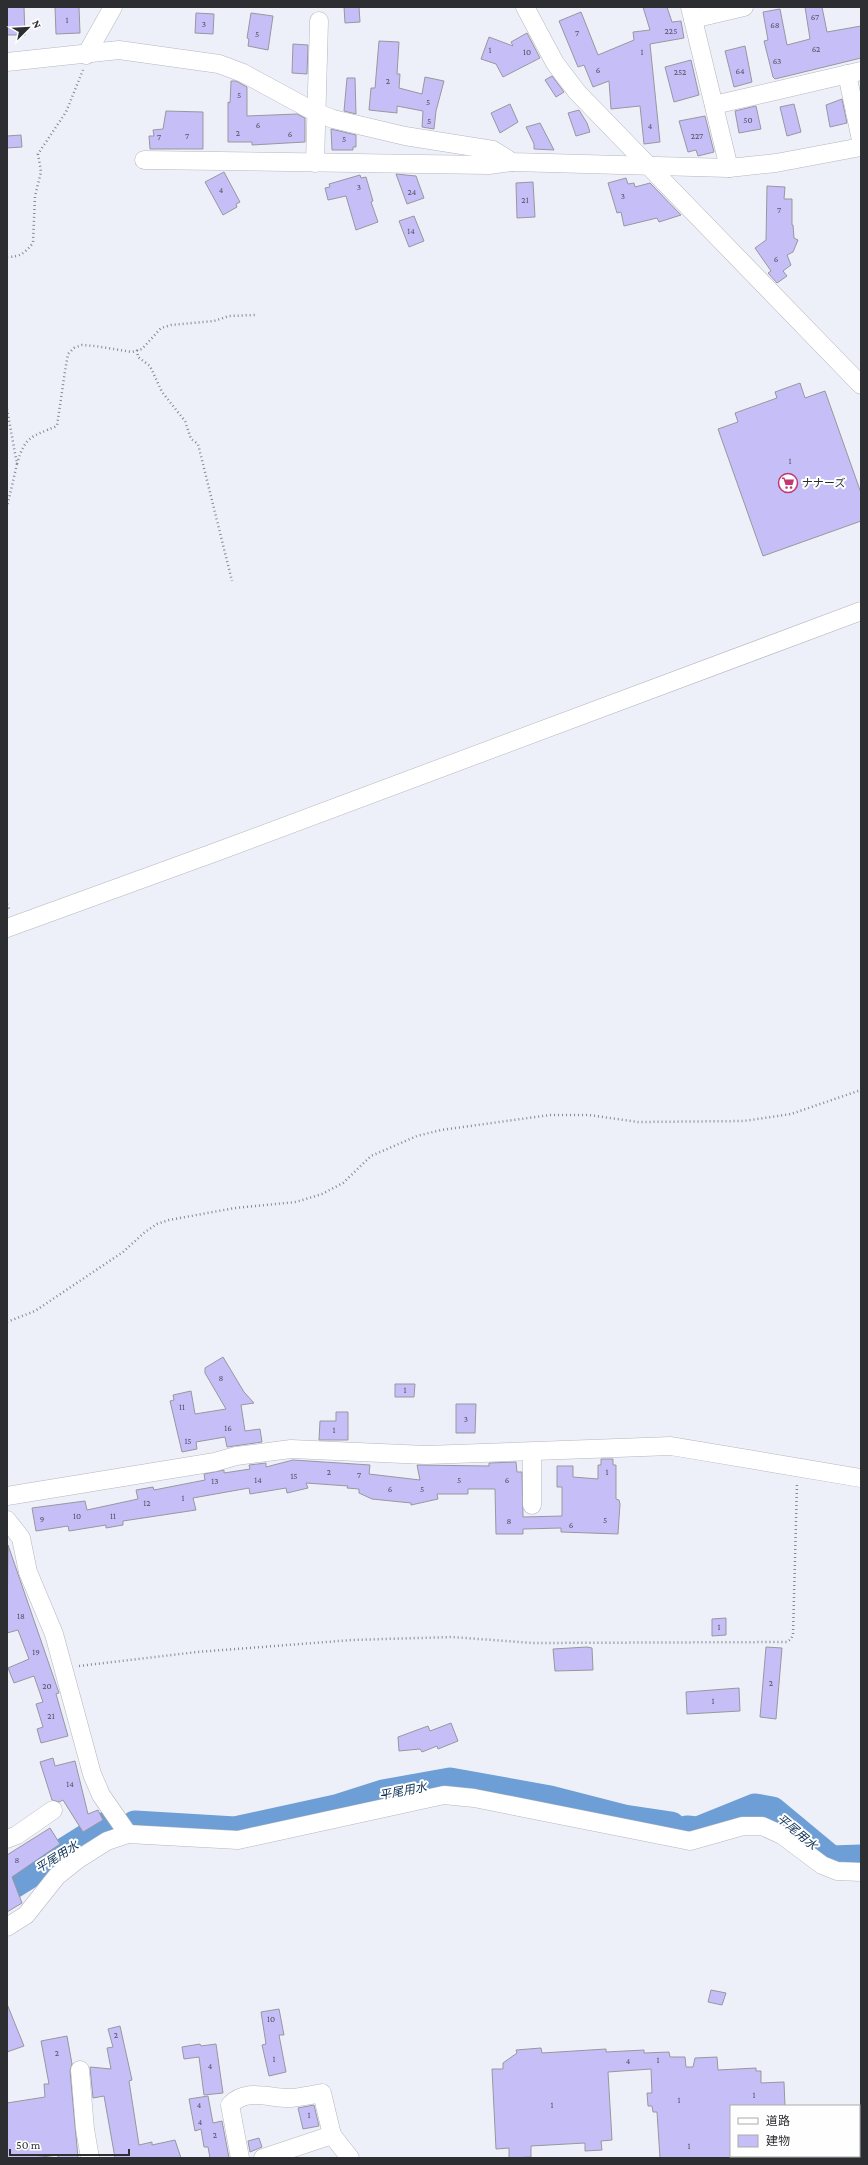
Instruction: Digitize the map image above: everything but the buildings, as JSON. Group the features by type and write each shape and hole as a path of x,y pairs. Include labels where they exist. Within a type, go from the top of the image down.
{"street":[{"path":"86,55 114,7"},
{"path":"525,7 546,49 577,92 861,385"},
{"path":"729,168 691,13 744,7"},
{"path":"315,163 315,112 320,21"},
{"path":"7,62 86,55 119,50 219,64 243,73 315,112 333,119 404,136 493,150 512,162"},
{"path":"714,105 854,72 861,140"},
{"path":"144,160 489,165 512,162 729,168 776,163 861,147"},
{"path":"7,928 159,873 861,611"},
{"path":"7,1496 215,1462 236,1456 291,1448 426,1455 671,1446 861,1478"},
{"path":"532,1452 532,1506"},
{"path":"7,1520 21,1538 28,1572 54,1634 92,1774 101,1795 128,1834"},
{"path":"7,1927 26,1915 57,1876 77,1860 107,1841 128,1834 238,1840 444,1794 474,1798 690,1841 743,1826 762,1826 782,1834 822,1865 837,1871 861,1872"},
{"path":"7,1839 17,1835 53,1810"},
{"path":"80,2070 85,2129 90,2158"},
{"path":"240,2158 230,2105 236,2099 246,2095 290,2098 322,2093 332,2135 350,2158"},
{"path":"263,2158 332,2135"}],"path":[{"path":"7,257 17,257 24,253 33,243 35,196 41,172 38,154 66,112 80,83 86,55"},
{"path":"7,507 22,446 33,436 57,426 68,354 74,348 82,345 132,352 142,349 161,328 171,325 214,321 229,316 255,315"},
{"path":"137,350 138,357 150,366 162,392 185,421 191,439 198,444 232,581"},
{"path":"7,409 17,464"},
{"path":"7,1322 35,1311 124,1252 157,1224 169,1220 235,1208 296,1202 322,1194 343,1183 371,1156 417,1136 441,1130 550,1115 589,1115 638,1122 744,1121 791,1114 861,1090"},
{"path":"62,1667 197,1652 352,1640 452,1637 533,1643 786,1642 791,1639 793,1634 797,1468"}],"waterway":[{"name":"平尾用水","path":"135,1825 235,1831 336,1809 383,1794 450,1782 550,1800 624,1819 671,1826"},
{"name":"平尾用水","path":"687,1830 698,1831 755,1808 772,1811 831,1860 861,1859"},
{"name":"平尾用水","path":"7,1888 106,1826"}],"place":[{"name":"ナナーズ","path":"788,483"}]}
